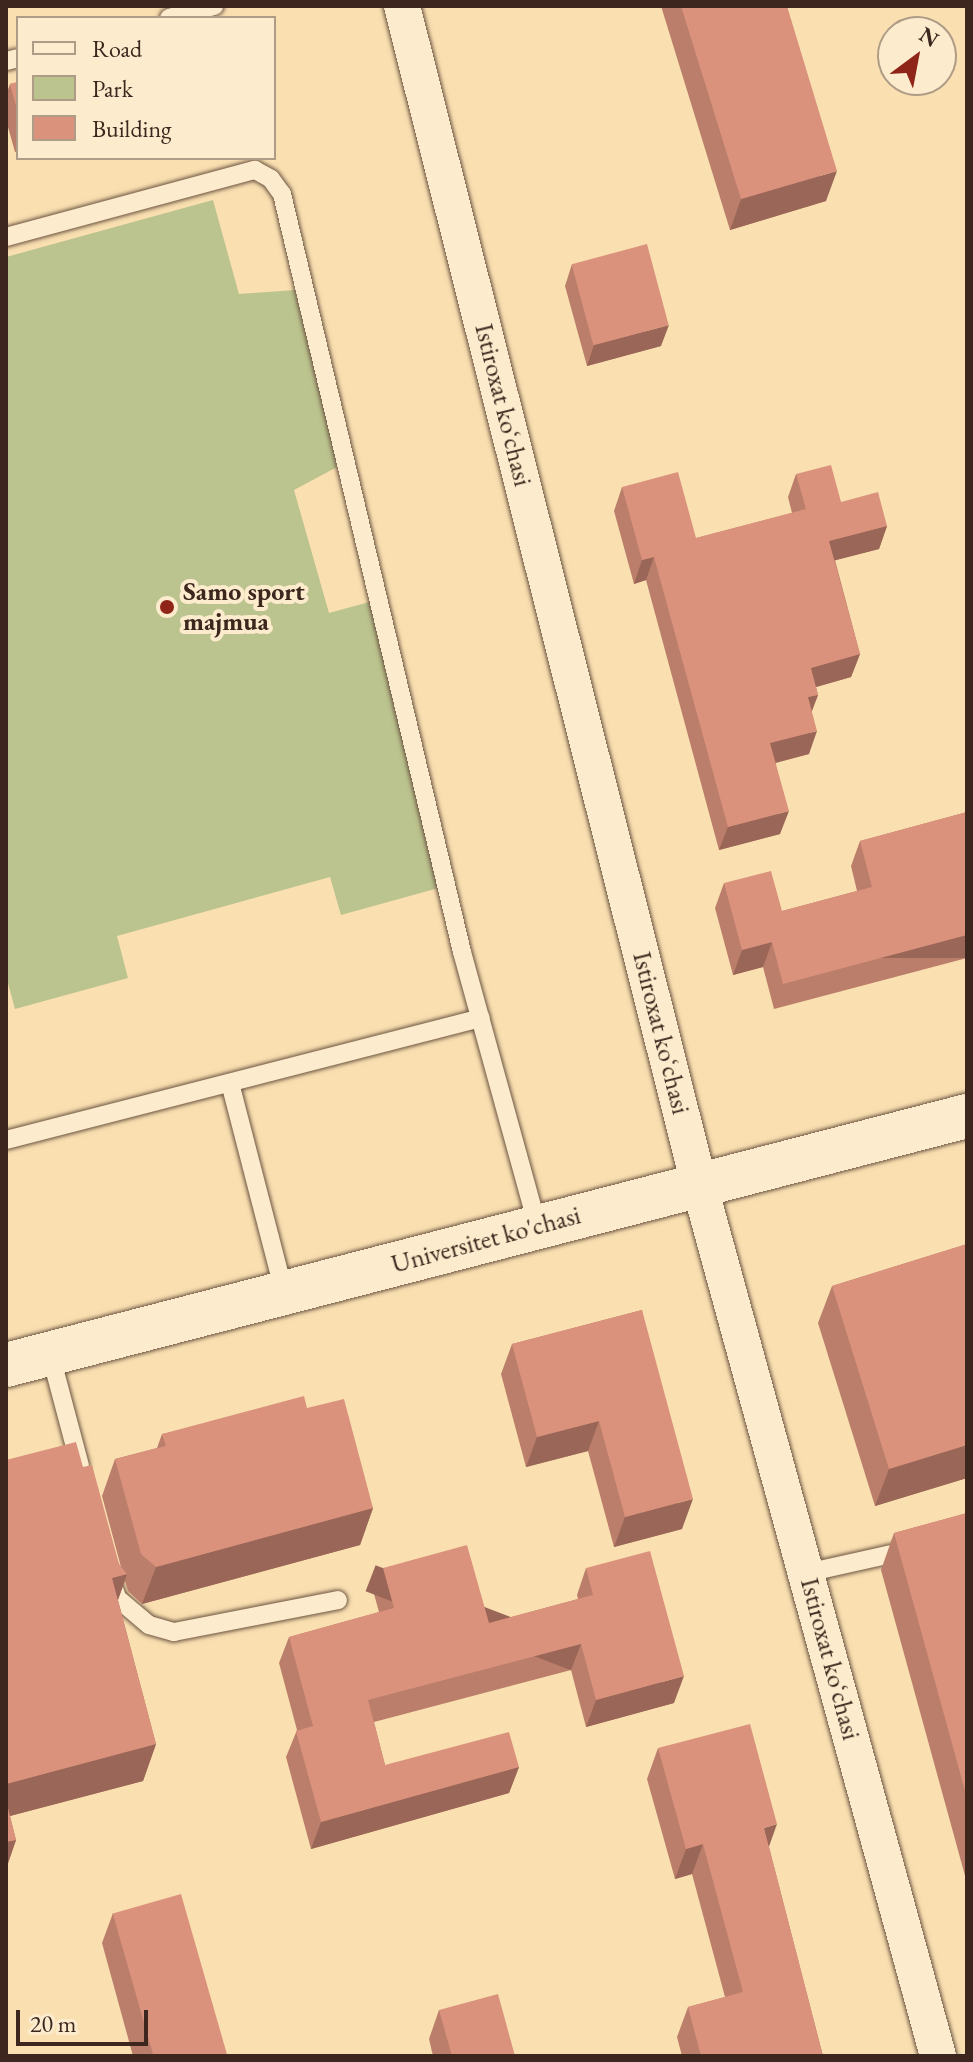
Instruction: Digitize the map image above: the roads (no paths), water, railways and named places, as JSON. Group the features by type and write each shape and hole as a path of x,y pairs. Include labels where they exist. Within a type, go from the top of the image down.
{"main road":[{"name":"Universitet ko'chasi","path":"6,1365 967,1116"}],"street":[{"name":"Istiroxat koʻchasi","path":"402,6 699,1184 938,2056"}],"lane":[{"path":"176,16 214,6"},
{"path":"6,237 255,170 271,179 282,194 481,1018 538,1227"},
{"path":"6,1140 481,1018"},
{"path":"230,1083 284,1292"},
{"path":"50,1353 84,1480"},
{"path":"806,1573 923,1547"},
{"path":"104,1553 117,1598 149,1625 174,1632 338,1600"}],"place":[{"name":"Samo sport majmua","path":"167,607"}]}
